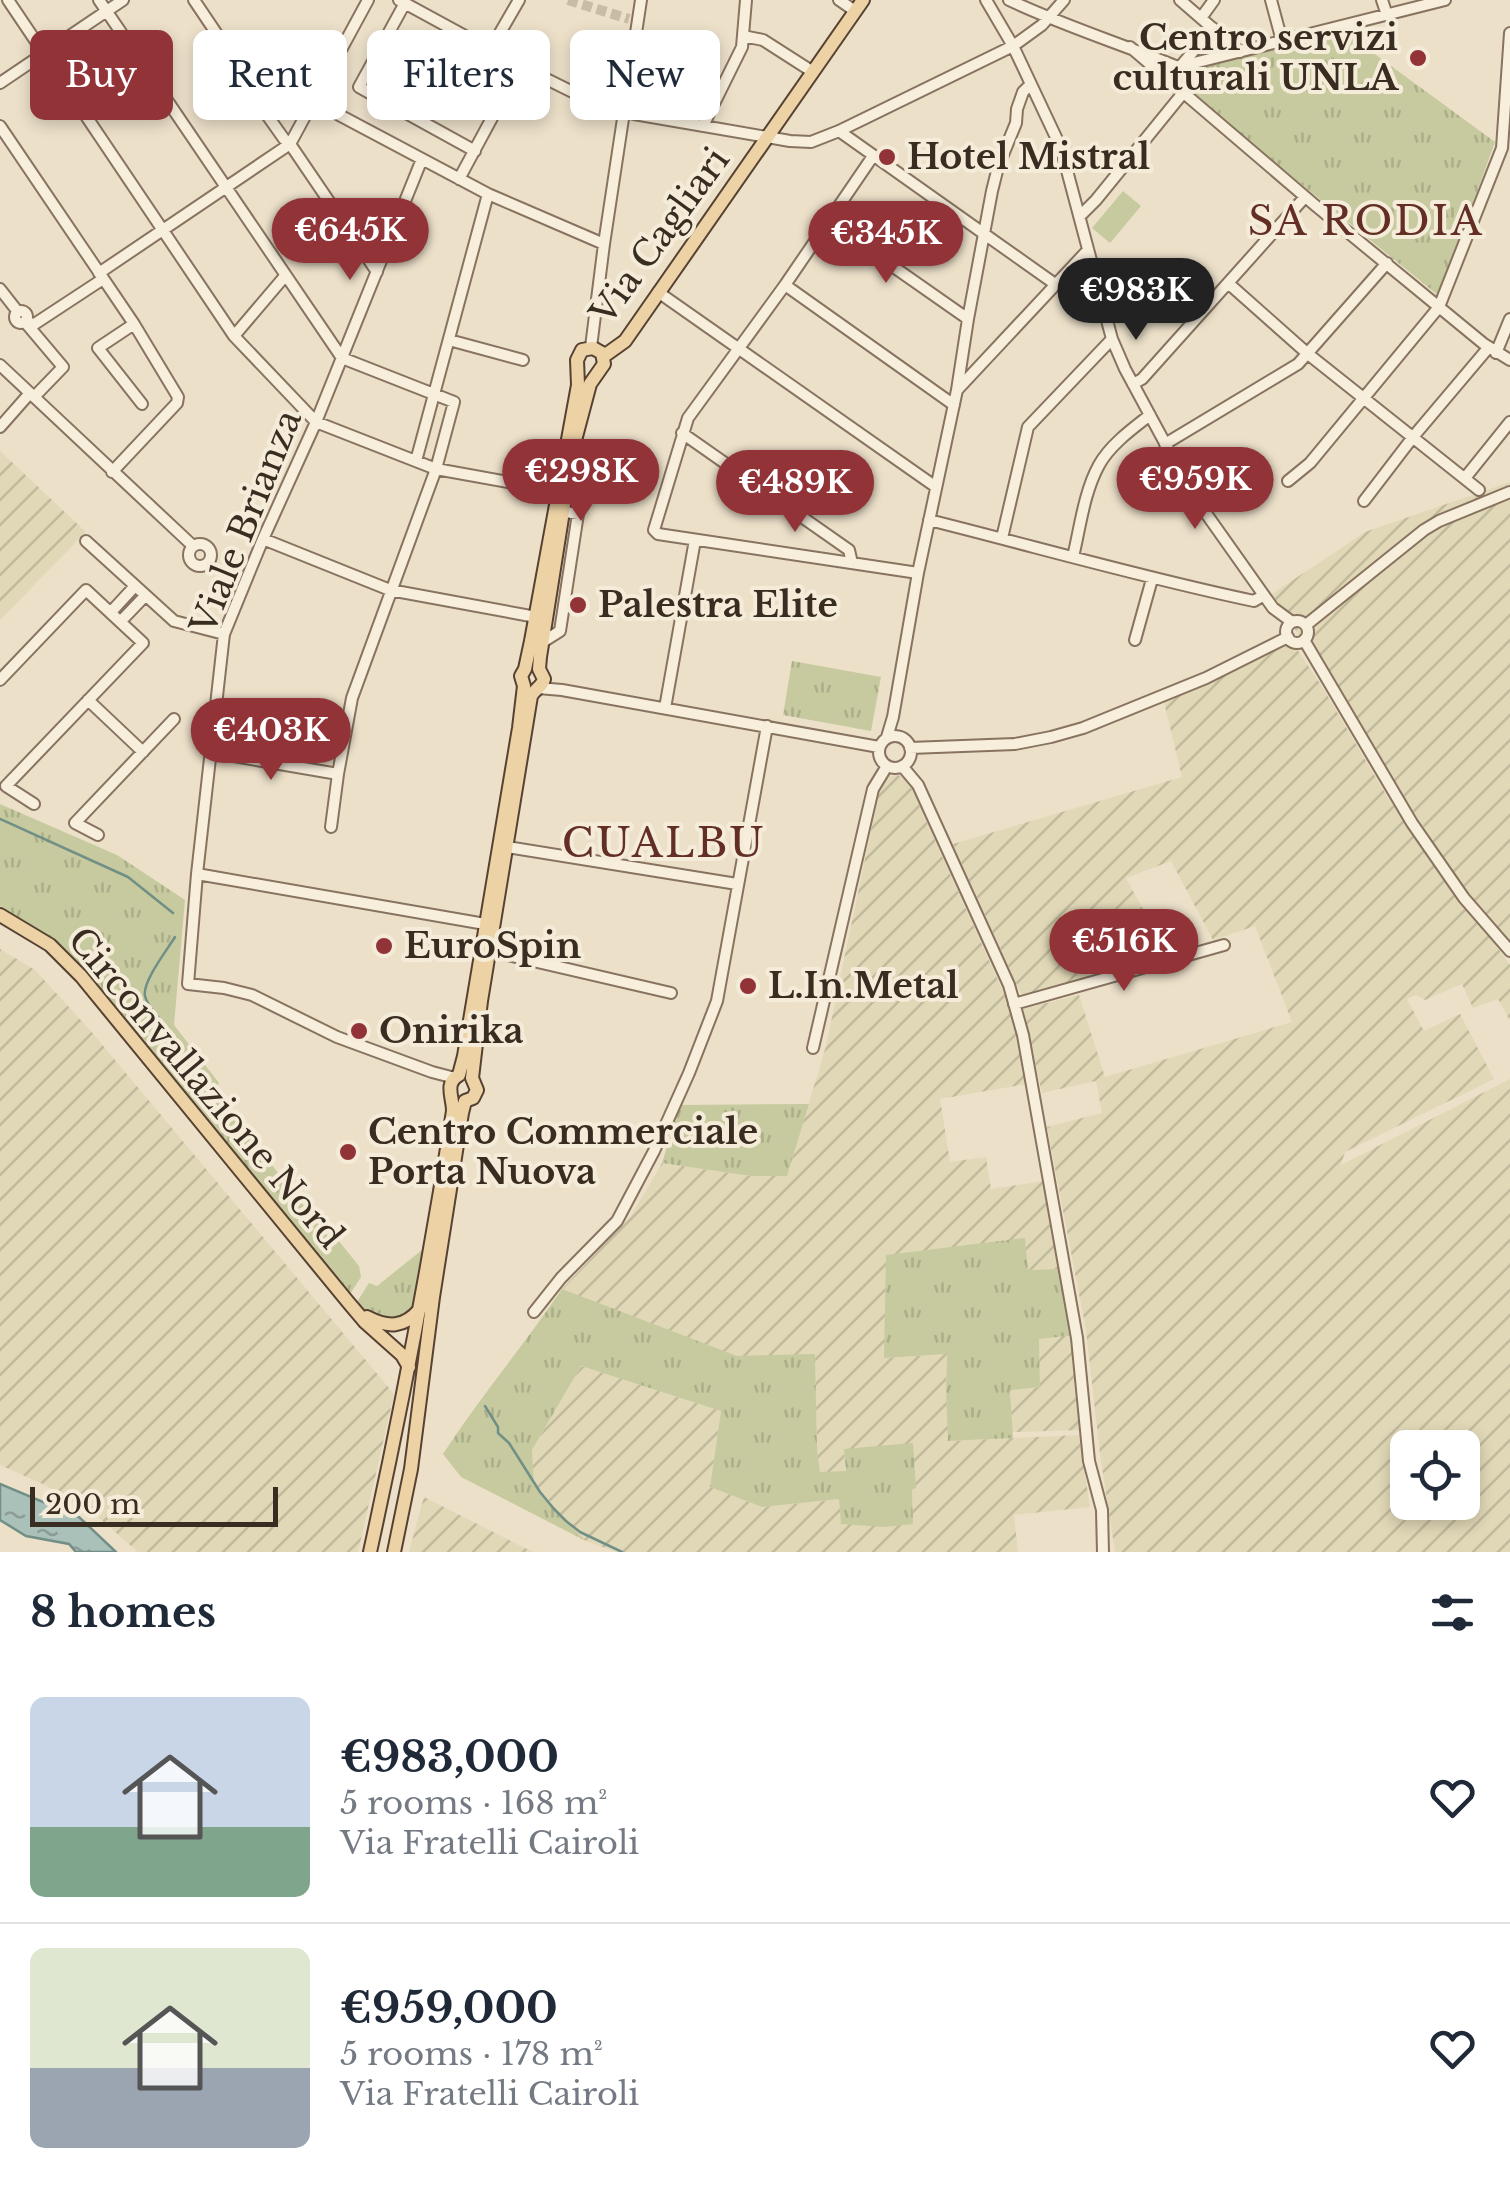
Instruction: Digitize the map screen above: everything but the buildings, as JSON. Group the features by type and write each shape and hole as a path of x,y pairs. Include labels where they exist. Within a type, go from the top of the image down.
{"main road":[{"name":"Via Cagliari","path":"604,356 625,341 859,6"},
{"path":"591,348 604,356 598,372 590,375 579,368 580,353 591,348"},
{"name":"Via Cagliari","path":"426,1300 519,728 532,688 543,682 536,671 536,616 579,368"},
{"name":"Via Cagliari","path":"536,671 580,418 590,384 598,372"},
{"name":"Via Cagliari","path":"532,688 521,676 536,671"},
{"name":"Via Cagliari","path":"459,1087 490,950 532,688"},
{"name":"Circonvallazione Nord","path":"0,915 50,945 81,976 366,1322 410,1367"},
{"path":"357,1311 377,1322 397,1325 410,1320 426,1300"},
{"path":"370,1552 426,1300"},
{"path":"394,1552 411,1469 426,1300"}],"street":[{"path":"8,0 30,33"},
{"path":"99,0 342,358 454,402 436,469 352,698 331,828"},
{"path":"80,30 123,0"},
{"path":"194,0 216,30"},
{"path":"347,40 368,0"},
{"path":"502,30 519,0"},
{"path":"633,30 641,0"},
{"path":"703,126 742,47 746,0"},
{"path":"839,0 859,6"},
{"path":"1009,0 1178,68"},
{"path":"669,120 811,142 1013,46 1049,18 1064,0"},
{"path":"1180,0 1240,52"},
{"path":"1201,18 1214,0"},
{"path":"1271,0 1282,40"},
{"path":"1382,0 1387,15"},
{"path":"1168,81 1178,68 1197,57 1240,52 1445,0"},
{"path":"454,30 402,2 358,87 475,151"},
{"path":"989,2 1061,148 1112,339 1133,384 1193,495 1273,608 1292,622"},
{"path":"1197,57 1213,28"},
{"path":"1288,481 1310,462 1439,307 1506,148 1510,33"},
{"path":"743,36 763,40 813,72"},
{"path":"1130,47 1510,364"},
{"path":"0,83 30,63"},
{"path":"893,717 910,748 909,758 894,768 880,758 879,747 887,737 893,717 998,167 1016,123 1023,92 1031,84"},
{"path":"1080,216 1183,93"},
{"path":"1016,123 1040,104"},
{"path":"347,119 488,194 604,244"},
{"path":"88,120 234,336 316,422 436,469 558,491"},
{"path":"270,120 376,272"},
{"path":"23,319 34,325 290,144 304,120"},
{"path":"460,179 491,120"},
{"path":"591,348 623,120"},
{"path":"0,126 134,324 178,399 112,472"},
{"path":"839,131 1055,284"},
{"path":"873,156 688,418 654,528 658,534 918,573"},
{"name":"Viale Brianza","path":"422,159 316,422 224,634 188,984 252,994 337,1037 434,1073 459,1087"},
{"path":"416,461 488,194"},
{"path":"1133,384 1306,196"},
{"path":"828,221 968,319"},
{"path":"958,390 1088,250"},
{"path":"1165,444 1294,367 1386,263"},
{"path":"234,336 285,276"},
{"path":"1228,283 1308,354 1479,490"},
{"path":"784,285 954,405"},
{"path":"0,290 63,367 0,427"},
{"path":"658,292 936,487"},
{"path":"1364,501 1413,437 1493,350 1510,319"},
{"path":"134,324 98,348 142,404"},
{"path":"1002,538 1028,427 1112,339"},
{"path":"449,340 523,360"},
{"path":"0,365 193,546"},
{"path":"1072,557 1099,464 1150,415"},
{"path":"1465,478 1510,422"},
{"path":"682,433 849,550 852,563"},
{"path":"1306,625 1424,530 1510,492"},
{"path":"929,520 1254,602 1264,596"},
{"path":"263,539 390,590 536,616"},
{"path":"665,708 695,540"},
{"path":"86,541 174,621 224,634"},
{"path":"1135,640 1152,578"},
{"path":"116,616 136,586"},
{"path":"2,675 86,590 143,643 6,786 34,804"},
{"path":"116,616 145,596"},
{"path":"1292,622 1306,625 1308,634 1304,640 1296,642 1288,637 1287,628 1292,622"},
{"path":"910,748 1015,744 1082,728 1206,678 1288,637"},
{"path":"1304,640 1412,823 1464,898 1510,951"},
{"path":"536,671 558,689"},
{"path":"532,688 558,689 879,747"},
{"path":"88,700 142,752"},
{"path":"98,835 75,823 174,719"},
{"path":"534,1312 561,1278 617,1222 689,1073 717,1001 767,726"},
{"path":"887,737 900,736"},
{"path":"210,752 338,774"},
{"path":"813,1048 872,789 887,766"},
{"path":"902,766 918,785 1008,986 1024,1036 1077,1338 1089,1461 1102,1510 1103,1552"},
{"path":"507,847 737,884"},
{"path":"197,874 486,924"},
{"path":"1014,1004 1224,945"},
{"path":"490,950 671,993"}],"shaded area":[{"path":"0,451 86,532 0,620"},
{"path":"1510,482 1510,942 1471,900 1272,594 1365,532"},
{"path":"1289,637 1388,798 1510,965 1510,1021 1498,999 1473,1008 1462,984 1425,1000 1416,995 1407,999 1424,1031 1460,1014 1494,1079 1345,1152 1341,1165 1510,1079 1510,1552 1115,1552 1086,1330 1047,1127 1102,1113 1096,1081 1042,1093 1023,1009 1079,995 1105,1077 1292,1022 1255,926 1213,940 1171,861 1126,878 1167,953 1023,998 953,844 1182,777 1162,694"},
{"path":"898,775 910,785 1006,998 1032,1083 940,1099 950,1162 986,1157 991,1189 1044,1181 1058,1269 1028,1270 1025,1239 885,1358 947,1354 949,1441 1079,1435 1090,1507 1014,1515 1018,1552 616,1552 584,1540 534,1484 532,1450 581,1366 721,1411 710,1487 762,1507 840,1499 841,1523 913,1524 912,1488 844,1450 846,1471 820,1473 815,1355 737,1356 562,1289 631,1216 662,1163 751,1176 787,1176 826,1046 880,787 888,776"},
{"path":"0,949 35,970 90,1030 394,1394 358,1552 138,1552 98,1517 45,1485 0,1465"},
{"path":"1075,1335 1074,1385 1080,1430 1012,1432 1010,1389 1040,1387 1039,1338"},
{"path":"424,1497 533,1552 409,1552"}],"green space":[{"path":"1365,28 1361,44 1495,142 1439,296 1177,83 1184,71"},
{"path":"1123,191 1141,206 1110,243 1092,228"},
{"path":"792,661 881,677 871,731 783,715"},
{"path":"0,804 117,855 185,900 174,1025 219,1083 213,1090 329,1238 334,1235 359,1266 361,1277 350,1294 77,961 61,945 0,906"},
{"path":"809,1104 787,1176 751,1176 662,1163 680,1105"},
{"path":"1025,1238 1028,1270 1058,1269 1075,1335 1039,1339 1040,1387 1010,1390 1013,1438 948,1441 947,1354 884,1358 886,1255"},
{"path":"427,1246 417,1305 399,1321 375,1316 361,1307 357,1302 369,1283 377,1286"},
{"path":"562,1289 737,1356 815,1354 820,1472 846,1471 844,1449 913,1443 913,1524 841,1524 839,1499 762,1507 710,1487 721,1411 581,1366 532,1450 534,1484 584,1540 461,1477 443,1454"}],"water":[{"path":"0,1484 79,1517 116,1552 76,1552 69,1544 26,1536 0,1520"}],"waterway":[{"path":"0,819 128,877 173,913"},
{"path":"164,1024 148,1003 145,990 175,937"},
{"path":"485,1406 498,1433 554,1509 580,1532 622,1552"}],"tunnel":[{"path":"568,0 629,19"}],"place":[{"name":"Centro servizi culturali UNLA","path":"1418,58"},
{"name":"Hotel Mistral","path":"887,157"},
{"name":"Palestra Elite","path":"578,605"},
{"name":"EuroSpin","path":"384,946"},
{"name":"L.In.Metal","path":"748,986"},
{"name":"Onirika","path":"359,1031"},
{"name":"Centro Commerciale Porta Nuova","path":"348,1152"}],"district":[{"name":"SA RODIA","path":"1366,221"},
{"name":"CUALBU","path":"664,843"}]}
